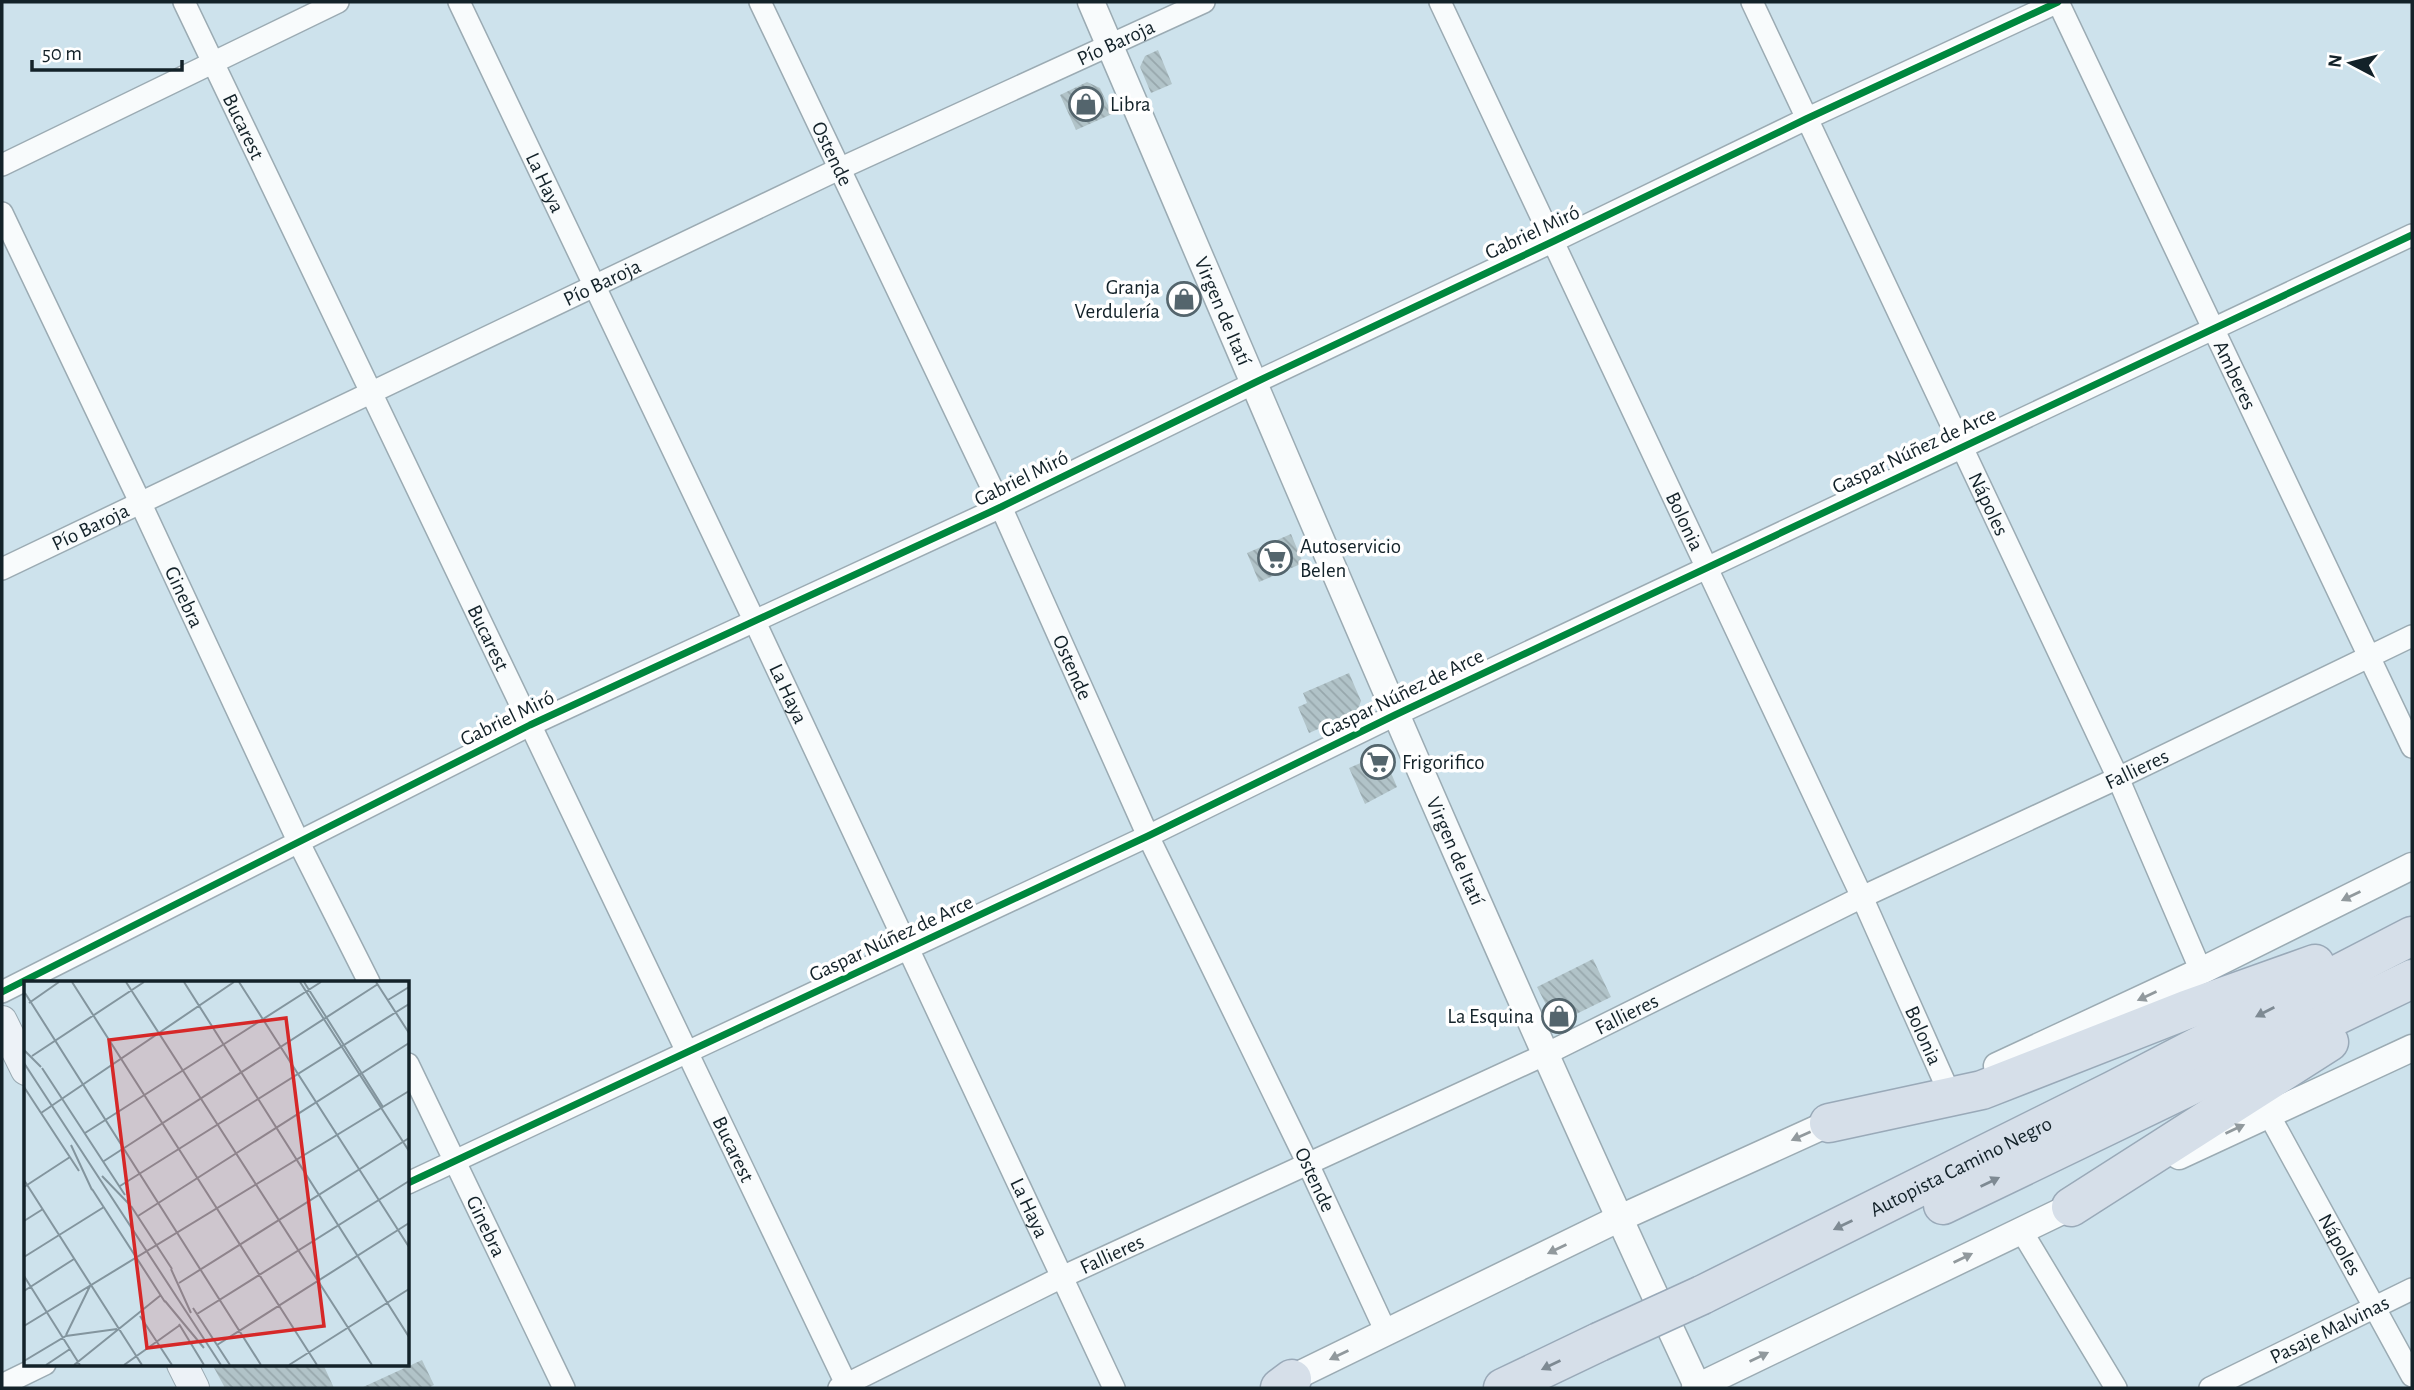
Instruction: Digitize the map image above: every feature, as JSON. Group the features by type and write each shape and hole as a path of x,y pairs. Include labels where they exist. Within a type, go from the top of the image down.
{"highway":[{"path":"1829,1123 1982,1090 2186,1010 2412,929"},
{"name":"Autopista Camino Negro","path":"1706,1308 2114,1090 2412,936"},
{"name":"Autopista Camino Negro","path":"1503,1388 1606,1354 1706,1308 1865,1242 2412,979"},
{"path":"2071,1207 2412,989"},
{"name":"Autopista Camino Negro","path":"1564,1388 1606,1354"}],"main road":[{"path":"2,1021 24,1066"},
{"path":"183,1366 194,1388"}],"street":[{"name":"Bucarest","path":"184,2 372,391 845,1387"},
{"path":"2,165 338,2"},
{"name":"La Haya","path":"459,2 755,622 1114,1388"},
{"name":"Ostende","path":"760,2 1000,507 1148,836 1308,1164 1386,1332"},
{"name":"Virgen de Itatí","path":"1091,2 1395,715 1544,1055 1697,1388"},
{"name":"Pío Baroja","path":"2,569 839,169 1205,2"},
{"name":"Bolonia","path":"1440,2 1862,897 1944,1081"},
{"name":"Nápoles","path":"1752,2 2118,778 2201,971"},
{"name":"Gabriel Miró","path":"2,992 530,725 1000,507 1806,119 2058,2"},
{"name":"Amberes","path":"2058,2 2412,747"},
{"name":"Ginebra","path":"2,213 299,843 368,981"},
{"name":"Gaspar Núñez de Arce","path":"410,1183 1148,836 1395,715 1960,447 2412,236"},
{"name":"Fallieres","path":"845,1387 1062,1277 1544,1055 1862,897 2118,778 2412,636"},
{"path":"1281,1385 1618,1219 1896,1091 1968,1076 2000,1064 2201,971 2412,866"},
{"path":"1697,1388 2021,1230 2412,1048"},
{"name":"Ginebra","path":"410,1068 564,1388"},
{"name":"Nápoles","path":"2268,1113 2412,1376"},
{"path":"2021,1230 2116,1388"},
{"name":"Pasaje Malvinas","path":"2210,1388 2412,1289"},
{"path":"2,1385 41,1366"}],"building":[{"path":"1158,50 1172,84 1151,93 1140,67 1145,56"},
{"name":"Libra","path":"1087,82 1100,88 1112,114 1076,130 1060,95"},
{"name":"Autoservicio Belen","path":"1291,534 1303,563 1259,582 1247,553"},
{"path":"1349,673 1361,701 1357,712 1309,733 1298,707 1307,703 1303,693"},
{"path":"1372,758 1386,761 1397,787 1365,804 1349,768"},
{"path":"1593,959 1611,997 1564,1020 1553,1018 1537,987"},
{"path":"422,1360 434,1385 428,1388 361,1388 410,1366"},
{"path":"213,1366 324,1366 334,1388 225,1388"}],"cycle path":[{"path":"2,992 530,725 1001,507 1806,119 2058,2"},
{"path":"410,1182 1148,836 1395,715 2412,235"}],"place":[{"name":"Libra","path":"1086,104"},
{"name":"Granja Verdulería","path":"1184,299"},
{"name":"Autoservicio Belen","path":"1275,558"},
{"name":"Frigorifico","path":"1378,762"},
{"name":"La Esquina","path":"1559,1016"}]}
